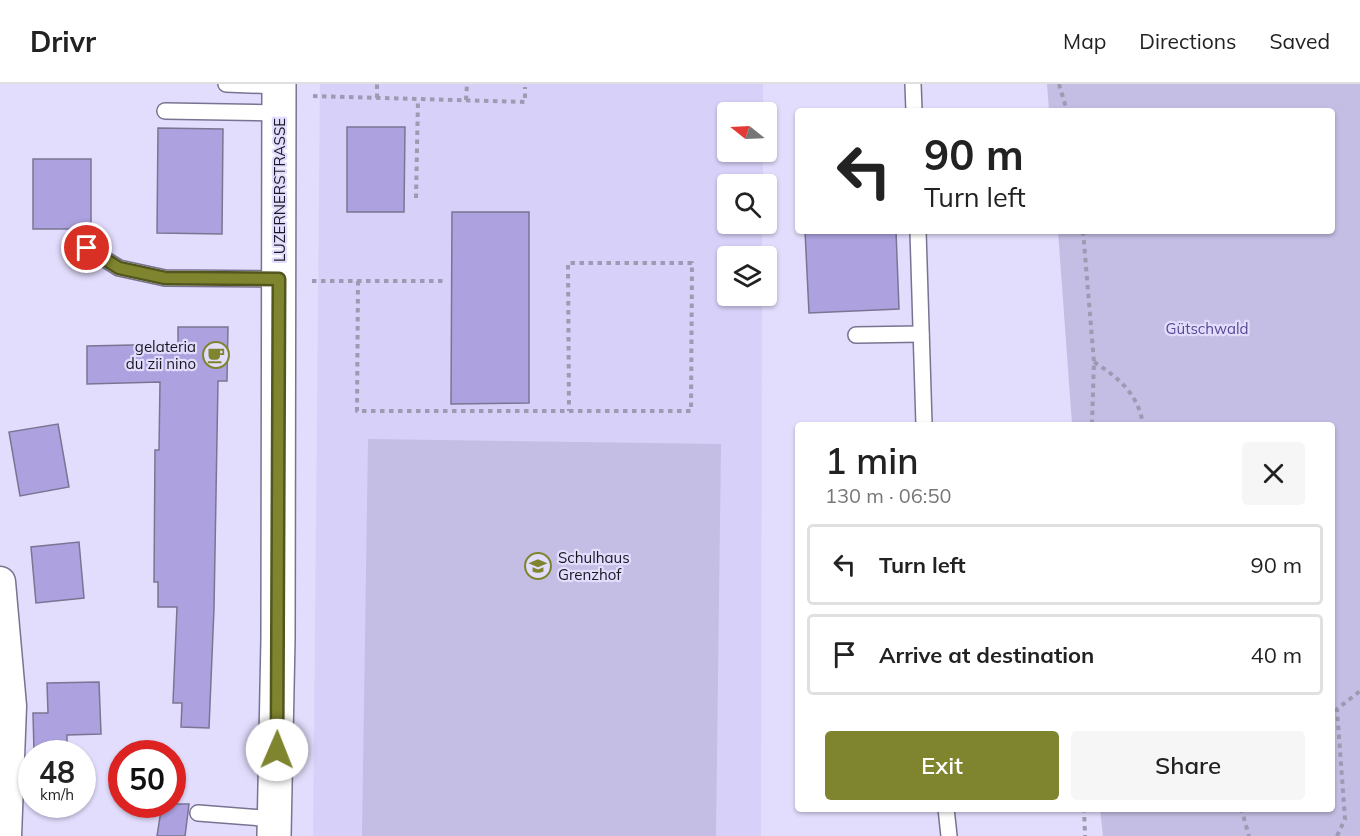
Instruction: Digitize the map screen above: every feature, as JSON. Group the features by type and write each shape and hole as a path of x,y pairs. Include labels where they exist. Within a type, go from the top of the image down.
{"main road":[{"name":"LUZERNERSTRASSE","path":"275,827 278,627 294,280 286,95"}],"street":[{"path":"0,582 11,706 6,836"}],"lane":[{"path":"226,84 286,95"},
{"path":"913,84 914,108"},
{"path":"165,111 286,95"},
{"path":"918,234 924,422"},
{"path":"87,248 119,268 165,278 294,280"},
{"path":"856,335 921,334"},
{"path":"946,812 948,836"},
{"path":"198,813 275,827"}],"path":[{"path":"377,84 377,98"},
{"path":"466,100 467,84"},
{"path":"1059,84 1066,108"},
{"path":"286,95 525,102 525,87"},
{"path":"417,198 418,99"},
{"path":"1083,234 1094,362 1092,422"},
{"path":"358,282 357,411 568,411 691,411 692,263 568,262 568,411"},
{"path":"294,280 447,281"},
{"path":"1094,362 1120,380 1141,411 1143,422"},
{"path":"1337,836 1345,819 1337,709 1360,692"},
{"path":"1084,812 1085,836"},
{"path":"1242,812 1249,836"}],"shaded area":[{"name":"Schulhaus Grenzhof","path":"320,84 763,84 763,102 717,102 717,162 763,162 763,174 717,174 717,234 762,234 762,246 717,246 717,306 762,306 761,836 313,836"}],"green space":[{"name":"Gütschwald","path":"1047,84 1360,84 1360,836 1103,836 1100,812 1335,812 1335,422 1072,422 1058,234 1335,234 1335,108 1049,108"},
{"path":"368,439 721,444 716,836 362,836"}],"building":[{"path":"347,127 405,127 404,212 347,212"},
{"path":"158,128 223,129 222,234 157,233"},
{"path":"33,159 91,159 91,229 33,229"},
{"path":"452,212 529,212 529,403 451,404"},
{"path":"805,234 896,234 899,309 809,313"},
{"path":"178,327 228,327 227,381 218,381 214,608 209,728 181,727 182,703 173,703 177,607 158,607 158,582 154,582 155,450 159,450 160,382 87,384 87,346 178,344"},
{"path":"58,424 69,487 20,496 9,432"},
{"path":"79,542 84,598 36,603 31,547"},
{"path":"99,682 101,734 67,735 67,740 34,740 33,713 48,713 47,683"},
{"path":"186,804 189,804 185,836 157,836 160,818 186,818"}],"place":[{"name":"gelateria du zii nino","path":"216,355"},
{"name":"Schulhaus Grenzhof","path":"538,566"}],"route":[{"path":"87,248 119,268 165,278 279,279 277,750"}]}
